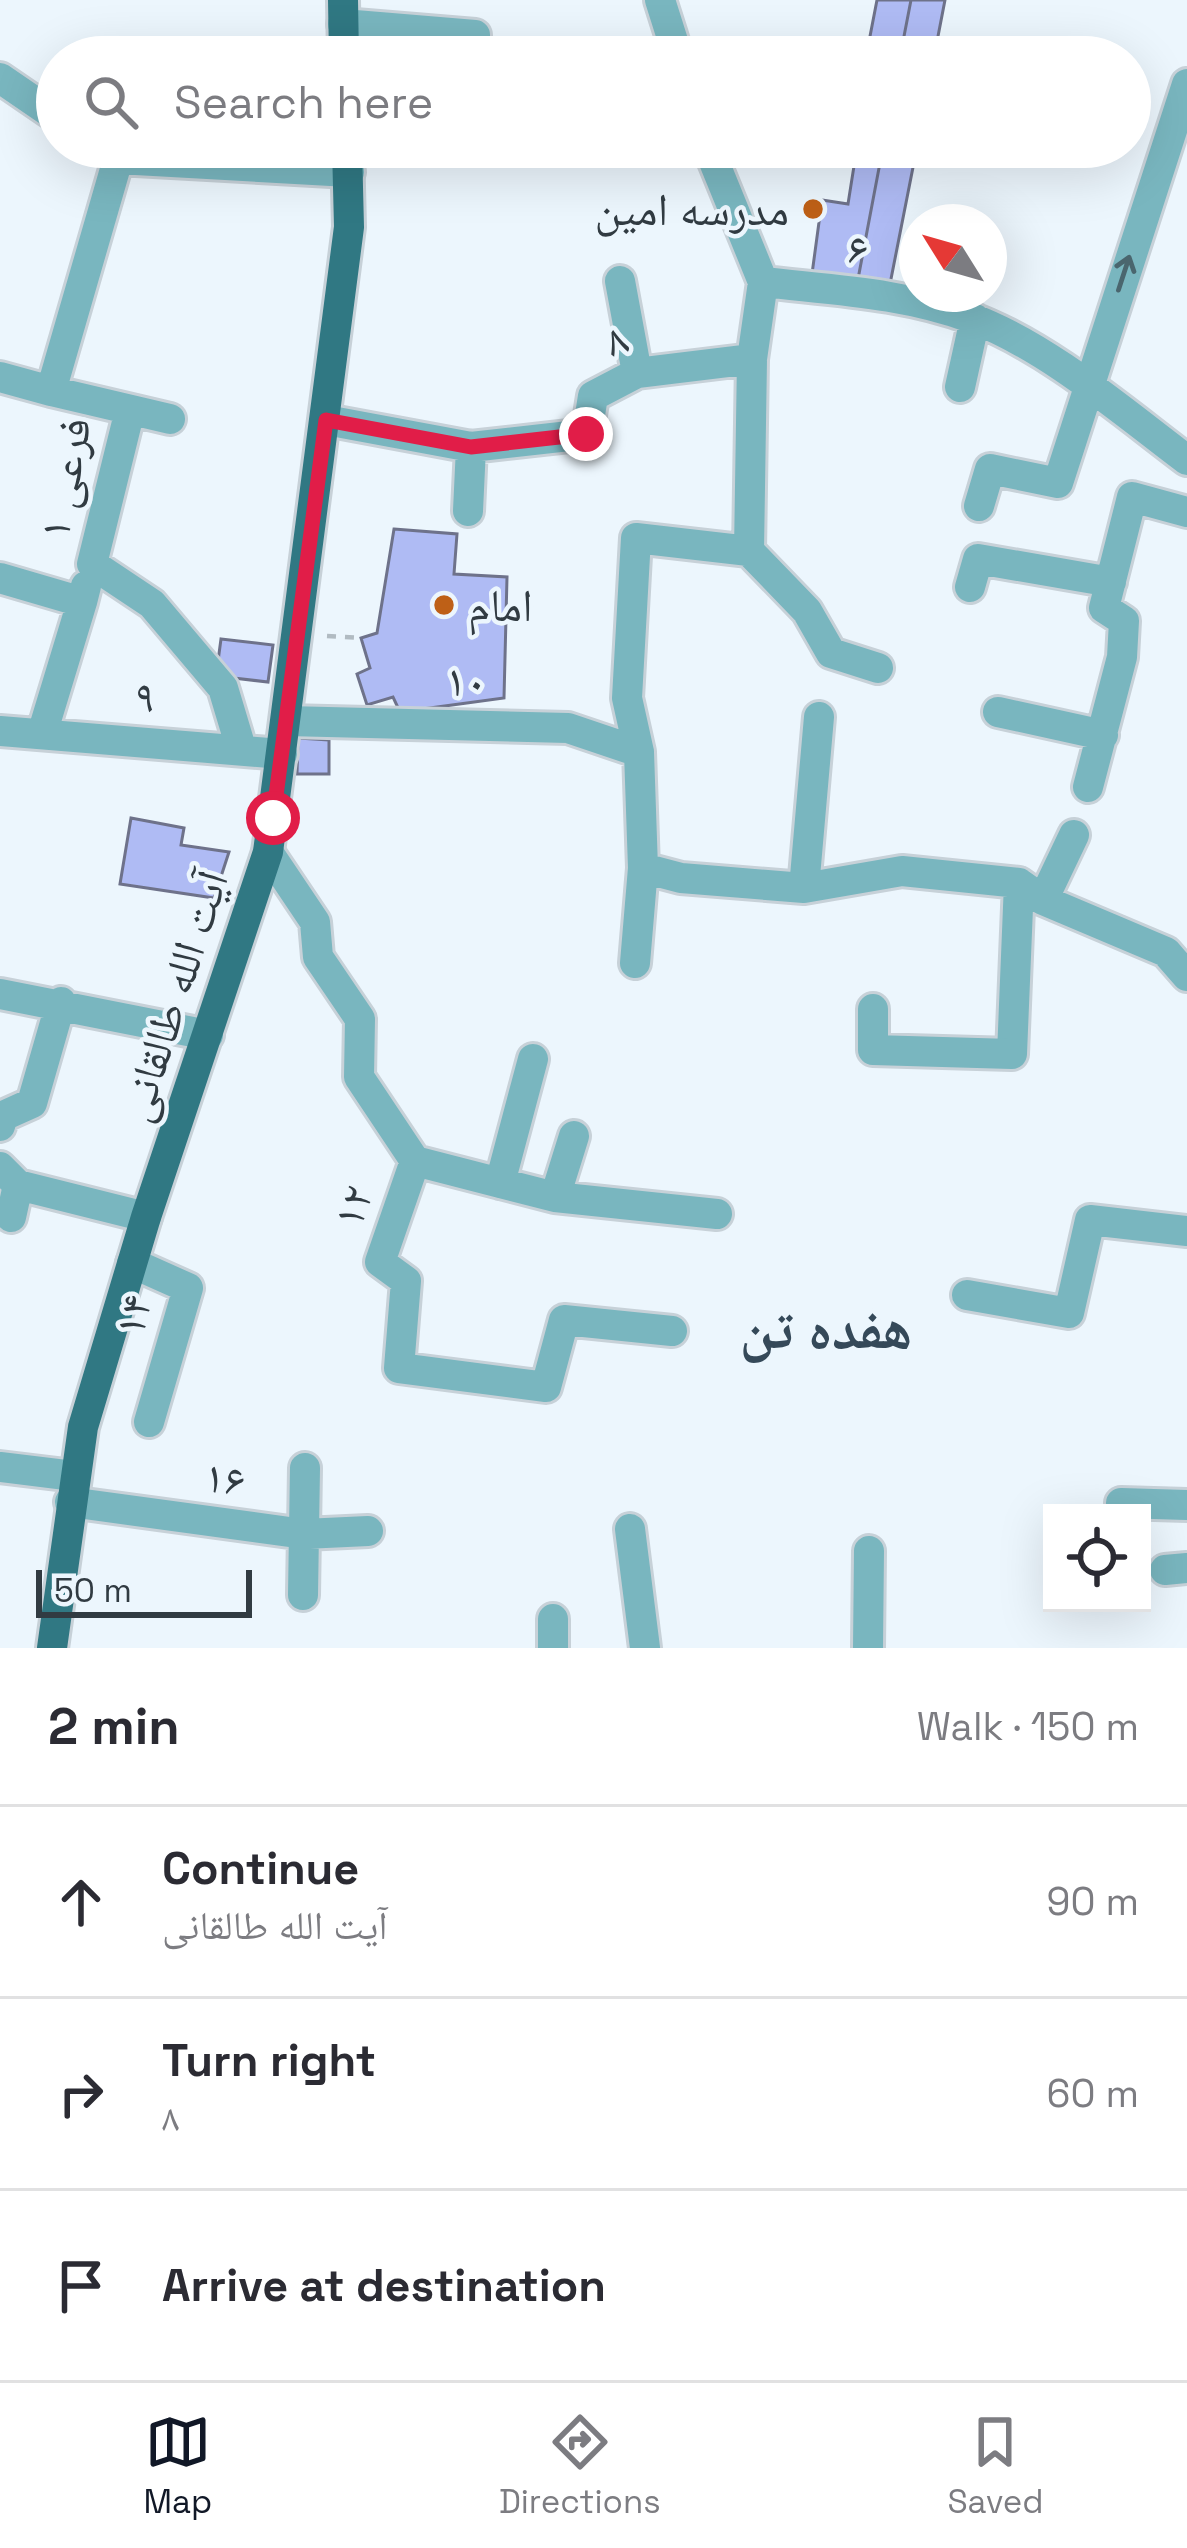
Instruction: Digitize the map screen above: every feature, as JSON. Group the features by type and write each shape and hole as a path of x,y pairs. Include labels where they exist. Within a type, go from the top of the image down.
{"main road":[{"name":"آیت الله طالقانی","path":"52,1648 82,1426 268,851 349,227 348,168"}],"street":[{"path":"660,0 671,36"},
{"path":"343,12 415,15 466,36"},
{"path":"0,78 36,103"},
{"path":"979,506 990,470 1058,483 1187,84"},
{"name":"فرعی ۱","path":"106,168 51,391 130,410 92,564 152,604 224,688 241,748"},
{"path":"717,168 763,282 752,358 749,551"},
{"path":"620,281 637,373"},
{"name":"۶","path":"763,282 905,299 975,319 1087,384 1187,460"},
{"path":"960,387 975,319"},
{"name":"۸","path":"326,420 471,447 586,434 593,396 637,373 752,358"},
{"path":"0,377 51,391"},
{"path":"130,410 170,419"},
{"path":"468,511 471,447"},
{"path":"1088,787 1122,656 1124,621 1104,608 1132,496 1187,512"},
{"path":"634,963 644,868 638,752 627,698 636,538 749,551 807,611 831,653 878,668"},
{"path":"970,587 978,559 1112,582"},
{"path":"41,734 92,564"},
{"path":"0,578 82,602"},
{"path":"998,712 1103,735"},
{"path":"804,888 819,717"},
{"name":"۱۰","path":"286,721 568,728 638,752"},
{"name":"۹","path":"0,731 282,754"},
{"path":"873,1009 873,1050 1012,1054 1031,892 1074,835"},
{"name":"۱۲","path":"268,851 315,922 318,957 360,1019 359,1077 415,1161 380,1262 406,1281 399,1368 546,1387 564,1320 672,1331"},
{"path":"644,868 681,878 804,888 902,871 1031,892 1166,952 1187,976"},
{"path":"0,994 208,1035"},
{"path":"0,1126 3,1116 32,1103 62,1003"},
{"path":"500,1183 533,1059"},
{"path":"555,1197 574,1136"},
{"path":"415,1161 555,1197 717,1214"},
{"path":"10,1216 9,1176 146,1217"},
{"path":"967,1295 1070,1312 1090,1220 1187,1231"},
{"name":"۱۴","path":"132,1263 188,1288 149,1422"},
{"name":"۱۶","path":"0,1467 72,1489 304,1534 368,1531"},
{"path":"303,1595 305,1468"},
{"path":"1121,1503 1187,1505"},
{"path":"630,1529 645,1648"},
{"path":"868,1551 868,1648"}],"path":[{"path":"298,635 361,638"}],"building":[{"path":"877,0 911,0 904,36 870,36"},
{"path":"911,0 945,0 938,36 904,36"},
{"path":"854,168 879,168 858,279 812,274 822,200 848,204"},
{"path":"879,168 913,168 906,204 899,204 899,238 890,284 858,279"},
{"name":"امام","path":"394,529 457,534 454,574 507,577 504,698 400,712 393,697 367,705 357,674 370,668 361,638 377,633"},
{"path":"221,639 273,645 268,682 216,676"},
{"path":"298,738 329,740 329,774 297,774"},
{"path":"131,818 184,828 181,845 229,852 214,898 120,884"}],"place":[{"name":"مدرسه امین","path":"813,209"},
{"name":"امام","path":"444,605"}],"district":[{"name":"هفده تن","path":"826,1329"}],"route":[{"path":"273,818 326,420 471,447 586,434"}]}
